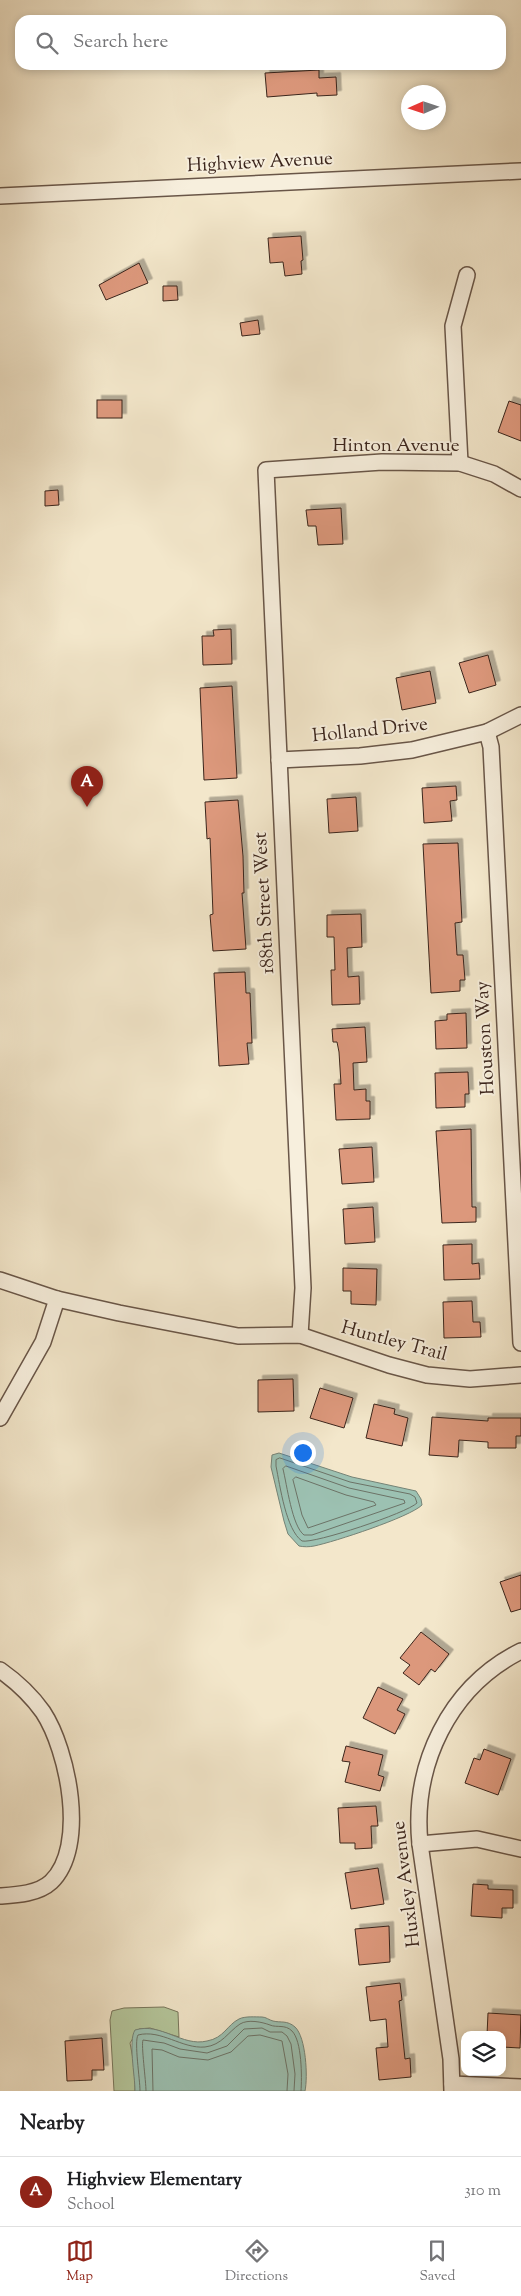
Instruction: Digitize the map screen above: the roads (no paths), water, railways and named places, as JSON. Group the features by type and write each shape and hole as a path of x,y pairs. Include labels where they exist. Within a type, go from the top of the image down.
{"street":[{"name":"Highview Avenue","path":"0,196 521,171"},
{"path":"460,463 453,326 467,275"},
{"name":"Hinton Avenue","path":"266,470 382,462 460,463 494,474 521,489"},
{"name":"188th Street West","path":"266,470 303,1288 300,1335"},
{"name":"Holland Drive","path":"279,760 360,756 412,750 486,732 521,715"},
{"name":"Houston Way","path":"486,732 491,747 521,1343"},
{"name":"Huntley Trail","path":"0,1280 57,1299 238,1336 300,1335 389,1365 427,1375 470,1379 521,1375"},
{"path":"0,1418 43,1342 57,1299"},
{"name":"Huxley Avenue","path":"452,2087 420,1844 418,1824 420,1790 429,1757 443,1726 474,1685 500,1663 521,1651"},
{"path":"0,1670 30,1694 57,1738 64,1762 68,1788 71,1842 58,1874 49,1883 19,1895 0,1896"},
{"path":"420,1844 462,1839 477,1840 521,1849"},
{"path":"452,2087 521,2088"}],"water":[{"path":"279,1453 352,1477 416,1491 422,1505 403,1516 338,1540 314,1546 299,1546 288,1534 271,1467 272,1455"},
{"path":"262,2017 273,2021 289,2023 299,2032 305,2057 305,2091 135,2091 132,2042 135,2030 154,2029 189,2041 198,2042 217,2037 239,2019"}],"place":[{"name":"Highview Elementary","path":"87,807"}]}
